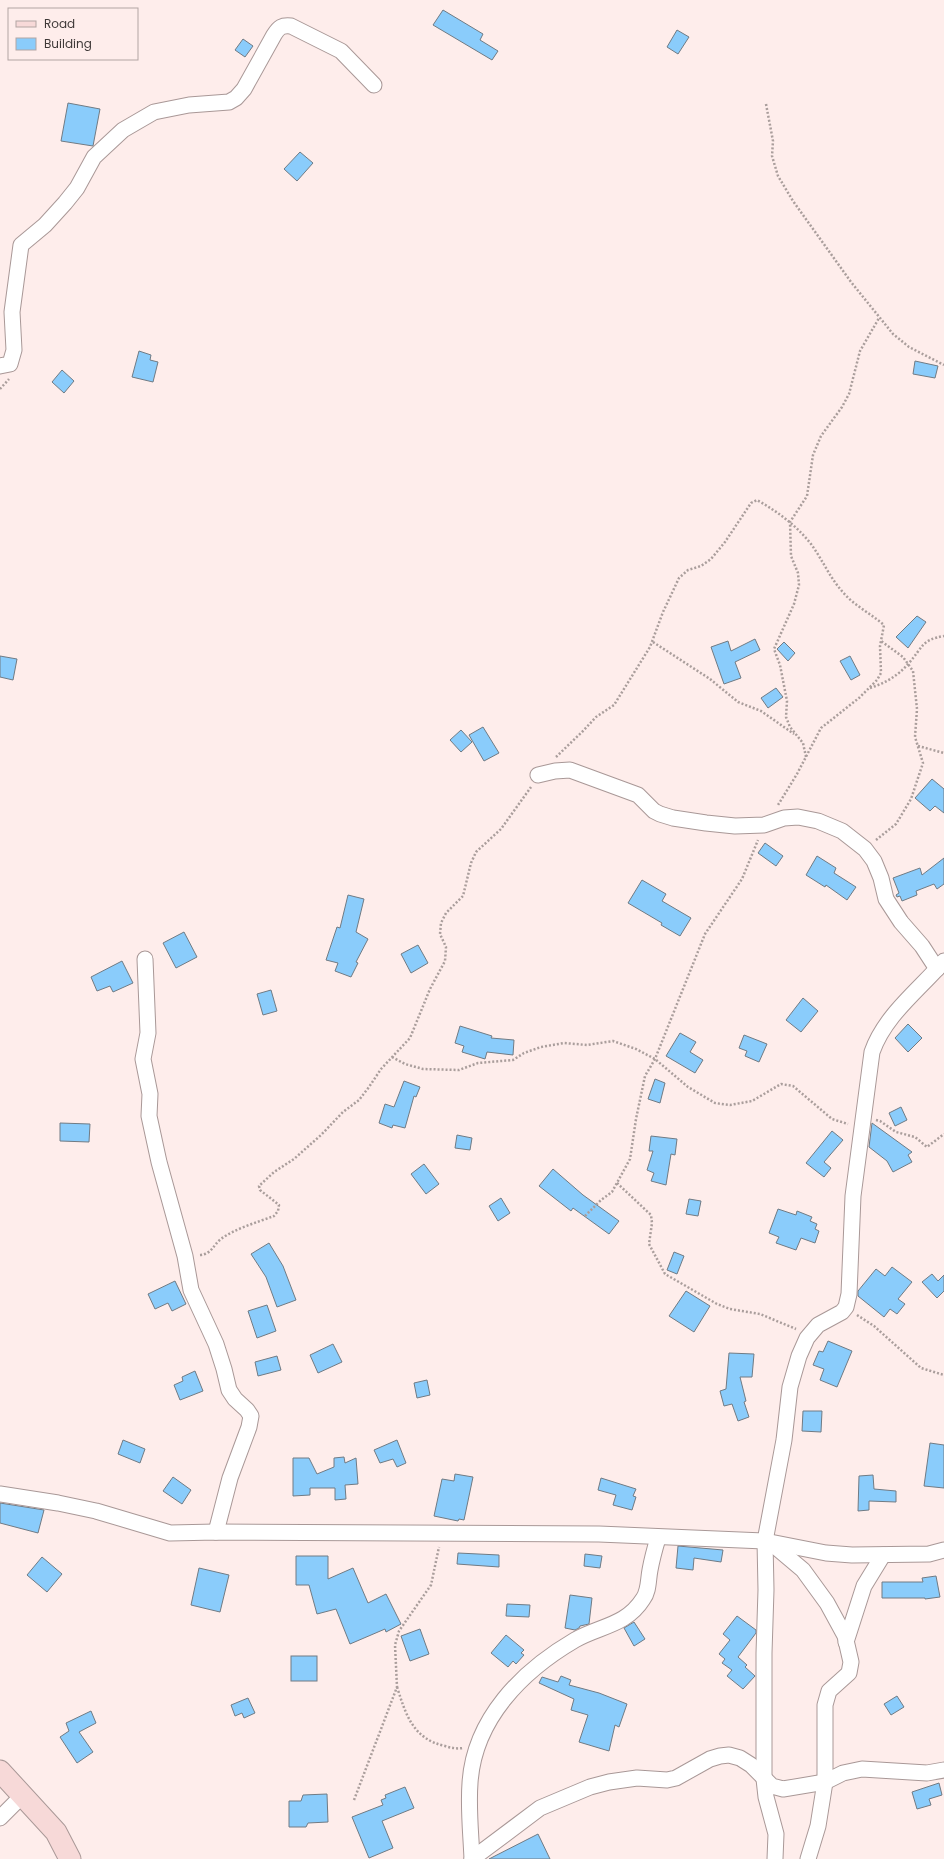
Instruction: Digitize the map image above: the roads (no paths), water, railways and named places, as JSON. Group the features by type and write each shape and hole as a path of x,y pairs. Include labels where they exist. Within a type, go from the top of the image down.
{"main road":[{"path":"0,1770 56,1832 70,1859"}],"street":[{"path":"0,366 10,364 14,350 12,312 22,245 45,225 65,203 77,188 94,157 123,130 154,112 196,105 229,102 244,89 274,34 278,28 283,25 291,26 341,51 374,85"},
{"path":"538,775 555,771 570,770 638,795 654,811 667,816 706,824 764,826 784,818 798,817 818,821 842,831 865,849 874,861 881,878 886,899 901,922 940,965 887,1022 878,1036 872,1052 854,1196 849,1294 846,1307 837,1316 818,1325 807,1338 799,1356 790,1387 784,1440 768,1542 766,1590 764,1653 764,1779 766,1797 776,1834 775,1859"},
{"path":"145,959 148,1033 144,1059 150,1094 149,1116 159,1162 184,1256 191,1290 216,1344 224,1369 228,1390 247,1410 250,1416 246,1434 230,1478 216,1532"},
{"path":"0,1494 58,1503 96,1511 170,1533 599,1534 658,1538 768,1542 826,1553 883,1555 930,1554 944,1550"},
{"path":"472,1859 470,1783 474,1756 489,1720 501,1700 539,1664 575,1640 618,1623 635,1609 644,1599 648,1589 651,1566 658,1538"},
{"path":"768,1542 803,1570 827,1603 845,1636 851,1662 849,1672 829,1691 825,1705 825,1782 818,1826 808,1859"},
{"path":"846,1642 864,1586 883,1555"},
{"path":"472,1859 540,1808 590,1786 637,1778 666,1780 676,1778 710,1759 729,1755 740,1758 751,1766 772,1786 783,1789 825,1782 843,1773 862,1769 928,1774 944,1770"},
{"path":"0,1818 22,1796"}]}
